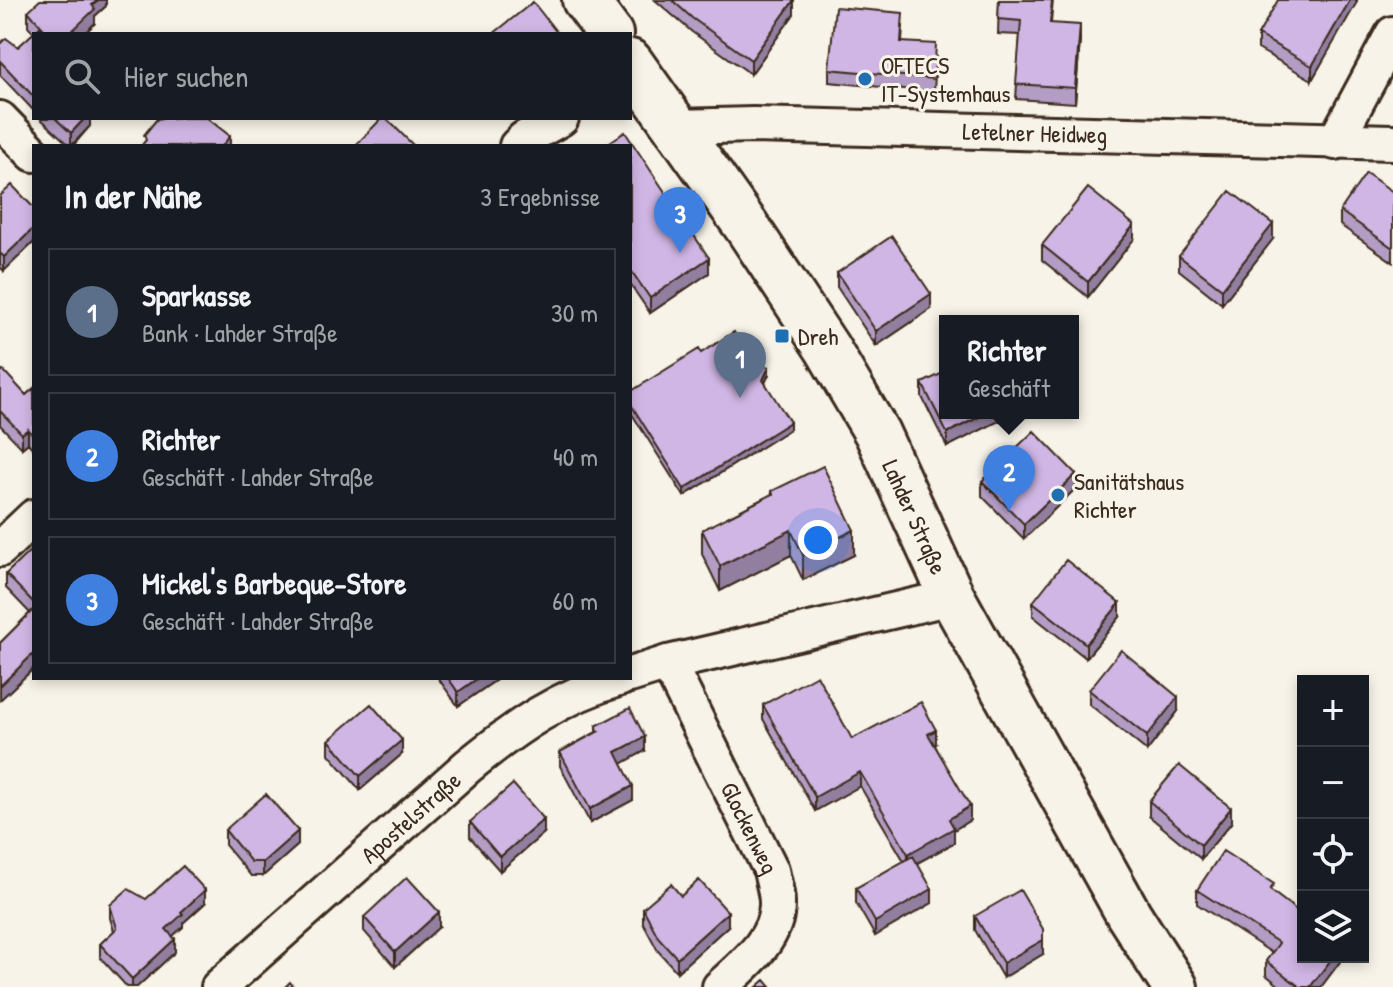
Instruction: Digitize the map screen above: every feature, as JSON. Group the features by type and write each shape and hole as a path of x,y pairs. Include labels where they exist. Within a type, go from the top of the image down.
{"street":[{"path":"585,0 609,32"},
{"path":"1335,142 1393,34"},
{"name":"Lahder Straße","path":"633,71 677,127 827,348 877,433 952,597 1129,915 1175,987"},
{"path":"0,119 32,152"},
{"path":"519,144 557,120"},
{"name":"Letelner Heidweg","path":"677,127 753,125 1393,142"},
{"path":"0,549 32,519"},
{"path":"632,674 668,663 952,597"},
{"name":"Glockenweg","path":"668,663 771,870 777,904 772,929 755,954 720,987"},
{"name":"Apostelstraße","path":"219,987 507,735 548,707 616,680"}],"building":[{"path":"40,0 98,0 92,5 95,9 71,32 46,32 28,11"},
{"path":"672,0 794,0 751,60"},
{"path":"999,0 1052,0 1050,23 1080,25 1075,88 1016,84 1021,21 998,19"},
{"path":"1278,0 1350,0 1312,66 1258,35"},
{"path":"533,2 556,32 496,32"},
{"path":"835,7 903,13 901,42 936,44 934,79 829,69"},
{"path":"32,34 32,95 0,61 0,44 6,38 18,47"},
{"path":"57,120 83,120 71,133"},
{"path":"156,120 210,120 230,136 224,144 143,144 146,140 144,135"},
{"path":"380,120 388,120 412,144 357,144"},
{"path":"625,132 709,258 650,298 632,272 632,144 607,144"},
{"path":"1366,173 1393,192 1393,248 1340,211"},
{"path":"12,185 32,206 32,230 4,257 0,253 0,196"},
{"path":"1088,188 1134,225 1088,282 1042,245"},
{"path":"1230,191 1273,224 1222,289 1179,256"},
{"path":"892,236 931,294 876,331 837,273"},
{"path":"734,332 753,363 769,367 763,380 790,422 684,489 632,406 632,391 699,349 701,353"},
{"path":"3,370 26,395 32,390 32,434 28,429 22,434 0,411 0,373"},
{"path":"939,375 939,417 922,383"},
{"path":"940,419 975,419 947,433"},
{"path":"1034,431 1076,474 1024,524 982,481"},
{"path":"823,466 854,530 803,555 791,530 720,566 702,530"},
{"path":"32,549 32,601 6,574"},
{"path":"1066,560 1120,603 1086,644 1033,602"},
{"path":"32,611 32,655 0,686 0,643"},
{"path":"1121,650 1178,697 1147,736 1089,690"},
{"path":"817,675 852,739 921,702 936,730 928,734 970,806 949,819 954,828 908,854 860,772 815,797 763,705"},
{"path":"449,680 475,680 458,692"},
{"path":"371,704 402,740 360,776 329,740"},
{"path":"630,708 645,737 616,752 633,786 590,809 560,752 599,731 596,726"},
{"path":"1179,765 1231,808 1201,845 1149,801"},
{"path":"513,784 544,819 500,857 470,822"},
{"path":"266,794 298,831 263,862 251,862 225,830"},
{"path":"1223,851 1274,884 1270,890 1297,910 1297,963 1328,963 1310,987 1300,987 1266,961 1279,943 1197,890"},
{"path":"913,856 932,889 875,922 856,888"},
{"path":"183,866 205,890 166,929 175,939 132,979 100,944 117,928 110,905 128,889 146,899"},
{"path":"407,877 439,912 395,952 364,917"},
{"path":"699,880 728,912 677,958 658,937 643,908 671,884 681,896"},
{"path":"1020,890 1043,929 1043,940 1003,963 975,916"},
{"path":"765,980 771,987 757,987"}],"place":[{"name":"OFTECS IT-Systemhaus","path":"865,79"},
{"name":"Mickel's Barbeque-Store","path":"680,253"},
{"name":"Dreh","path":"782,336"},
{"name":"Sparkasse","path":"740,398"},
{"name":"Sanitätshaus Richter","path":"1058,495"},
{"name":"Richter","path":"1009,511"}]}
